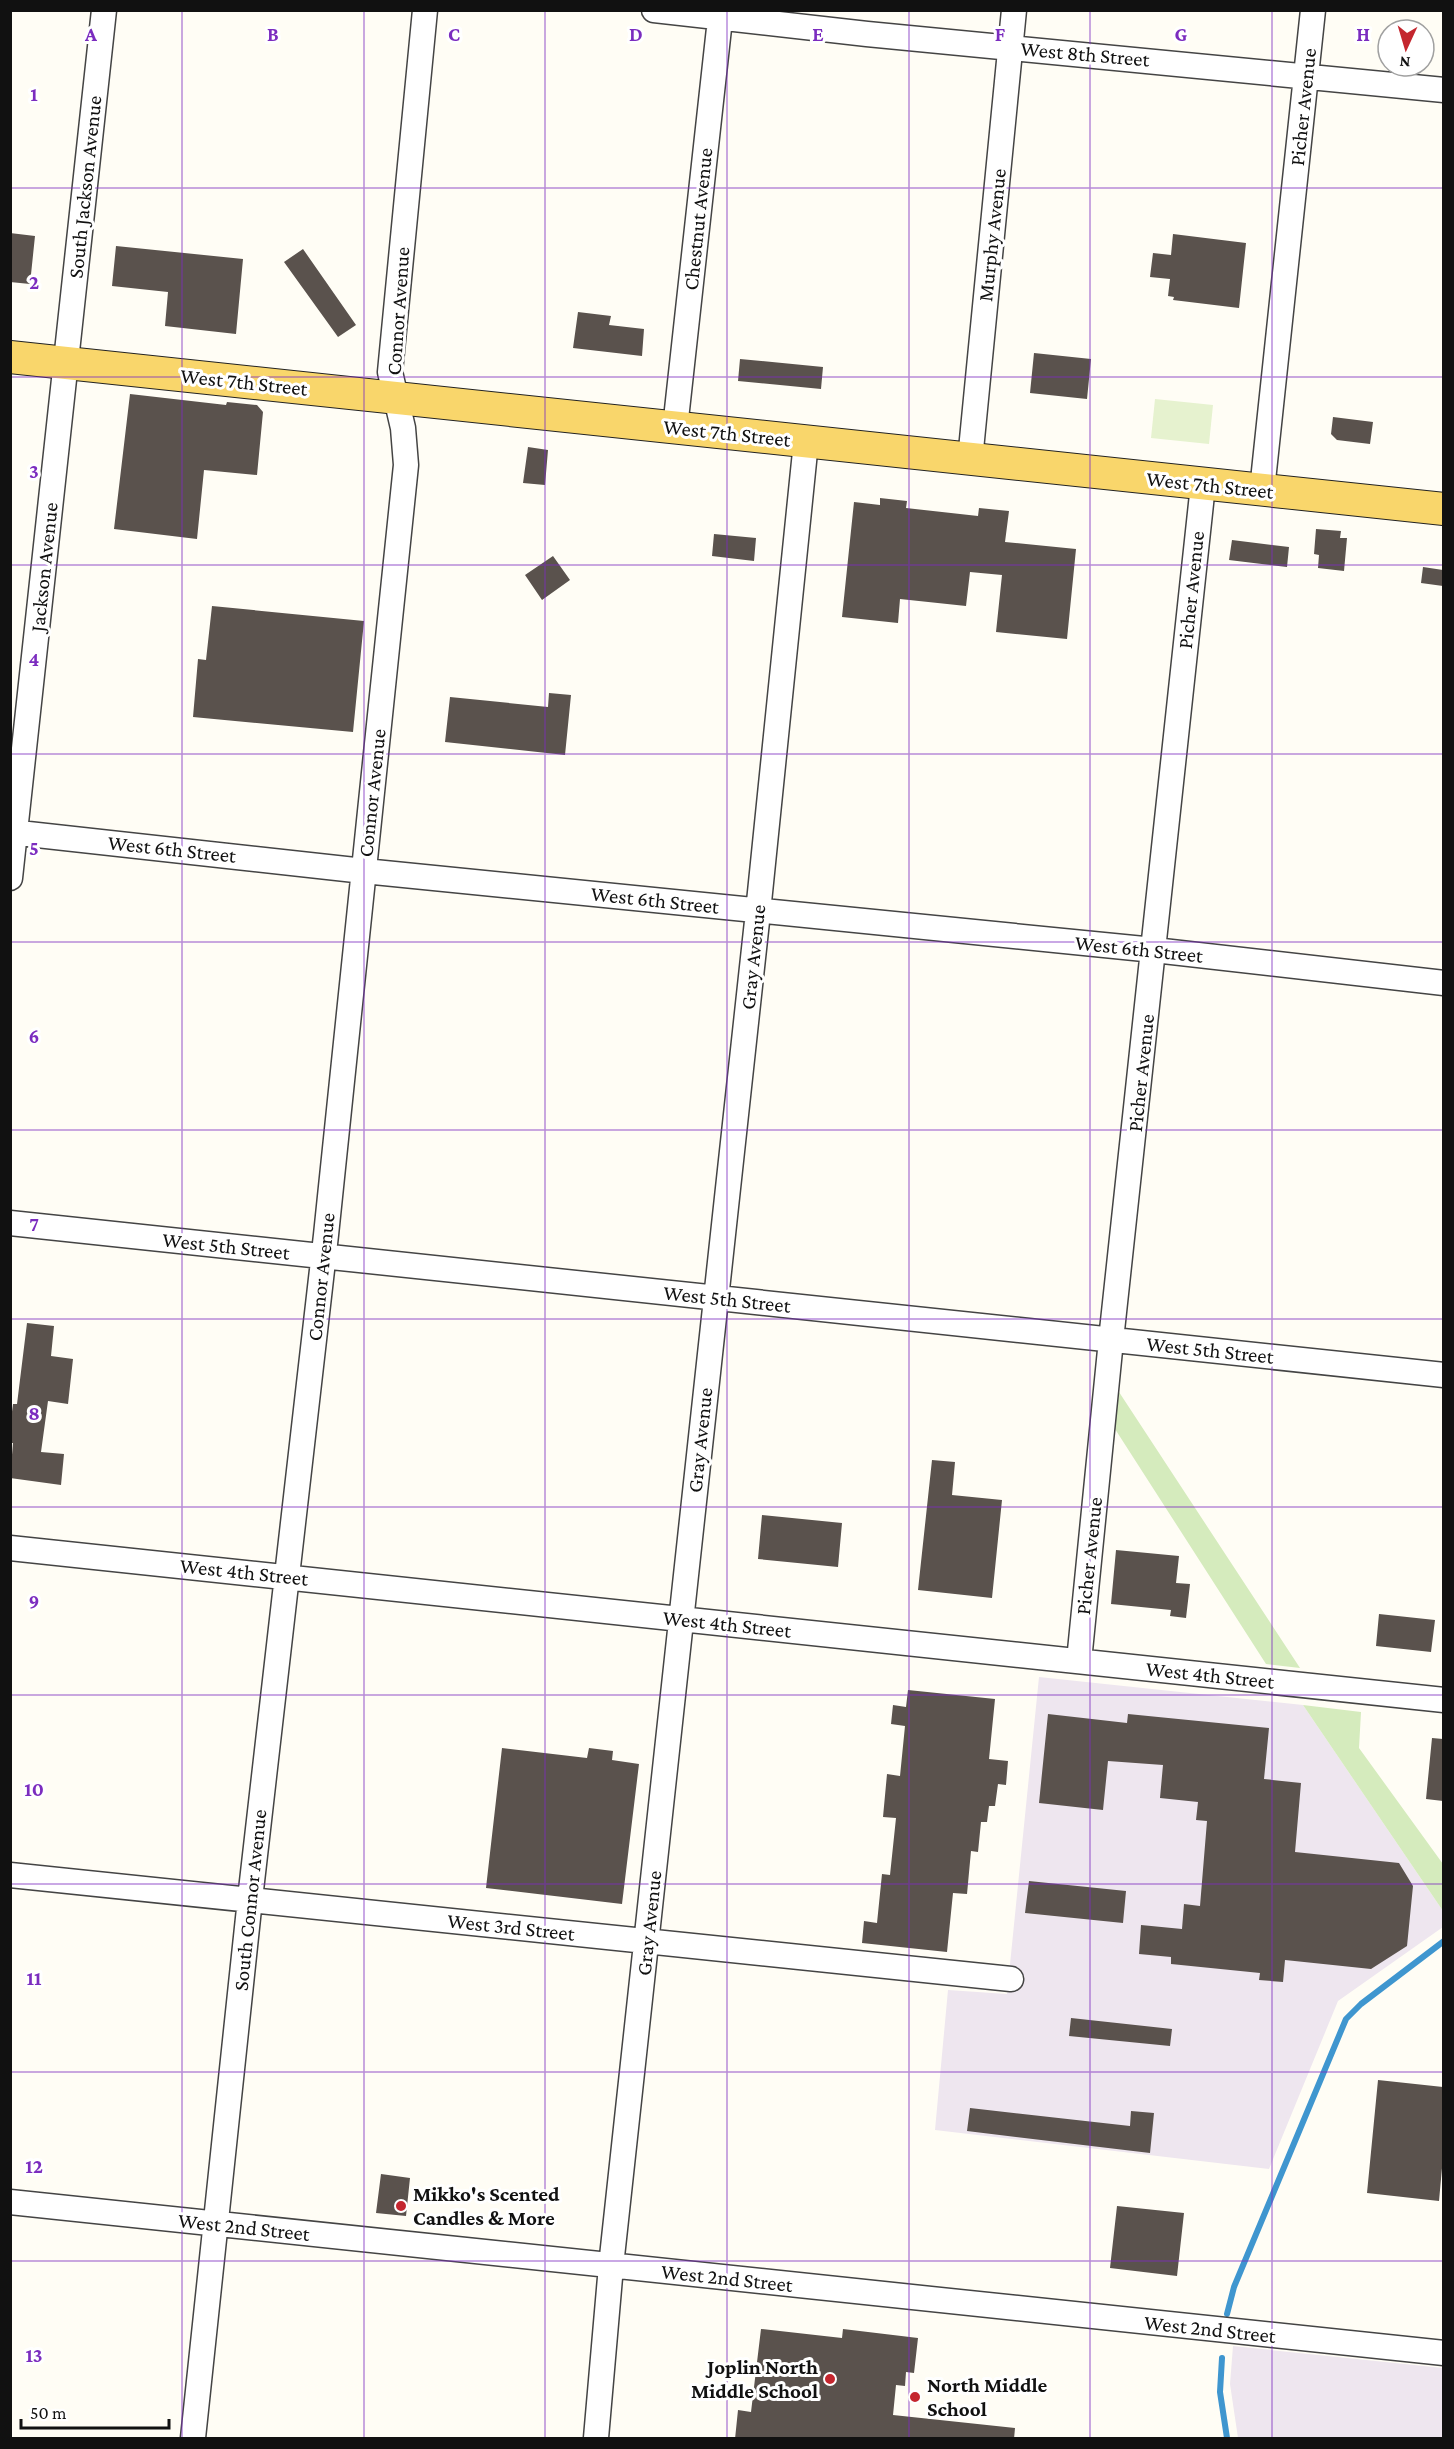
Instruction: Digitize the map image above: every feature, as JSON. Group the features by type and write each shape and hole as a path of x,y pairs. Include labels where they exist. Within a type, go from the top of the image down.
{"main road":[{"name":"West 7th Street","path":"10,357 1443,509"}],"street":[{"name":"South Jackson Avenue","path":"66,363 104,10"},
{"name":"Connor Avenue","path":"288,1577 406,465 403,428 390,372 425,10"},
{"name":"West 8th Street","path":"654,10 721,14 1010,47 1443,90"},
{"name":"Murphy Avenue","path":"970,460 1014,10"},
{"name":"Picher Avenue","path":"1262,490 1313,10"},
{"name":"Chestnut Avenue","path":"675,428 721,14"},
{"name":"Jackson Avenue","path":"10,878 13,832 66,363"},
{"name":"Gray Avenue","path":"596,2439 611,2266 758,912 806,442"},
{"name":"Picher Avenue","path":"1079,1661 1111,1340 1203,484"},
{"name":"West 6th Street","path":"13,832 364,872 1154,950 1443,983"},
{"name":"West 5th Street","path":"10,1223 1443,1375"},
{"name":"West 4th Street","path":"10,1548 1443,1700"},
{"name":"South Connor Avenue","path":"193,2439 250,1899 288,1577"},
{"name":"West 3rd Street","path":"10,1875 1011,1979"},
{"name":"West 2nd Street","path":"10,2202 1443,2353"}],"shaded area":[{"path":"1039,1677 1303,1705 1443,1911 1443,1927 1338,2001 1269,2169 935,2130 948,1990 1007,1994"},
{"path":"1233,2346 1443,2368 1443,2438 1238,2438 1230,2384"}],"green space":[{"path":"1155,399 1213,405 1209,444 1151,438"},
{"path":"1119,1392 1300,1668 1266,1664 1115,1429"},
{"path":"1303,1705 1361,1712 1359,1748 1443,1864 1443,1911"}],"building":[{"path":"10,233 35,236 30,284 10,282"},
{"path":"1173,234 1246,243 1239,308 1173,300 1174,297 1168,296 1170,279 1150,277 1153,253 1171,255"},
{"path":"116,246 243,259 236,334 165,326 168,292 112,286"},
{"path":"303,249 356,325 338,337 284,262"},
{"path":"578,312 611,316 609,325 644,329 642,356 573,348"},
{"path":"1034,353 1091,359 1087,399 1030,393"},
{"path":"740,359 823,367 821,389 738,381"},
{"path":"130,394 226,405 227,402 257,405 263,412 257,475 204,470 197,539 114,529"},
{"path":"1333,417 1373,422 1370,444 1337,440 1331,434"},
{"path":"528,447 548,450 545,485 523,483"},
{"path":"880,498 907,501 906,508 978,516 979,508 1009,511 1005,542 1076,549 1067,639 996,632 1002,575 970,572 966,606 900,599 898,623 842,617 854,502 880,505"},
{"path":"1316,529 1341,531 1340,538 1347,538 1344,571 1318,568 1319,555 1314,554"},
{"path":"714,534 756,538 754,561 712,556"},
{"path":"1232,540 1289,547 1287,567 1229,560"},
{"path":"553,556 570,580 542,600 525,575"},
{"path":"1423,567 1443,570 1443,586 1421,583"},
{"path":"212,606 364,621 353,732 193,717 198,659 206,660"},
{"path":"549,693 571,695 565,755 445,742 450,697 548,707"},
{"path":"27,1323 54,1326 51,1356 73,1359 68,1404 48,1401 41,1452 64,1454 61,1485 10,1478 13,1443 10,1443 10,1427 13,1404 17,1404"},
{"path":"932,1460 955,1462 952,1495 1002,1500 992,1598 918,1590"},
{"path":"762,1515 842,1523 838,1567 758,1559"},
{"path":"1116,1550 1179,1556 1176,1583 1190,1584 1186,1618 1170,1616 1171,1610 1111,1604"},
{"path":"1379,1614 1435,1620 1431,1652 1376,1646"},
{"path":"908,1690 995,1699 989,1759 1008,1761 1006,1785 998,1784 995,1806 989,1806 987,1822 981,1822 978,1852 971,1851 967,1894 953,1893 947,1952 862,1943 864,1921 877,1923 882,1874 890,1875 896,1818 883,1817 887,1774 900,1776 905,1726 891,1724 893,1705 906,1707"},
{"path":"1048,1714 1127,1723 1128,1714 1269,1728 1264,1779 1301,1783 1295,1852 1399,1863 1413,1886 1407,1946 1371,1969 1285,1960 1283,1982 1259,1980 1260,1973 1171,1964 1171,1957 1139,1954 1141,1925 1182,1929 1184,1904 1200,1906 1207,1821 1196,1820 1198,1802 1160,1798 1163,1765 1108,1761 1103,1810 1039,1803"},
{"path":"1432,1738 1443,1739 1443,1801 1426,1799"},
{"path":"502,1748 587,1758 589,1748 613,1751 612,1760 639,1764 622,1904 486,1888"},
{"path":"1029,1881 1126,1891 1123,1923 1025,1913"},
{"path":"1071,2018 1172,2029 1170,2046 1069,2036"},
{"path":"1378,2080 1443,2087 1443,2157 1439,2201 1367,2193"},
{"path":"970,2108 1130,2126 1131,2111 1154,2113 1150,2153 967,2131"},
{"path":"381,2174 410,2178 406,2216 376,2213"},
{"path":"1117,2206 1184,2213 1177,2276 1110,2268"},
{"name":"Joplin North Middle School","path":"761,2329 842,2338 843,2329 918,2338 914,2373 906,2372 905,2386 896,2385 893,2415 1015,2428 1014,2439 735,2439 738,2410 751,2412"}],"waterway":[{"path":"1227,2314 1234,2287 1346,2019 1361,2004 1444,1941"},
{"path":"1222,2358 1220,2392 1227,2438"}],"place":[{"name":"Mikko's Scented Candles & More","path":"401,2206"},
{"name":"Joplin North Middle School","path":"830,2379"},
{"name":"North Middle School","path":"915,2397"}]}
